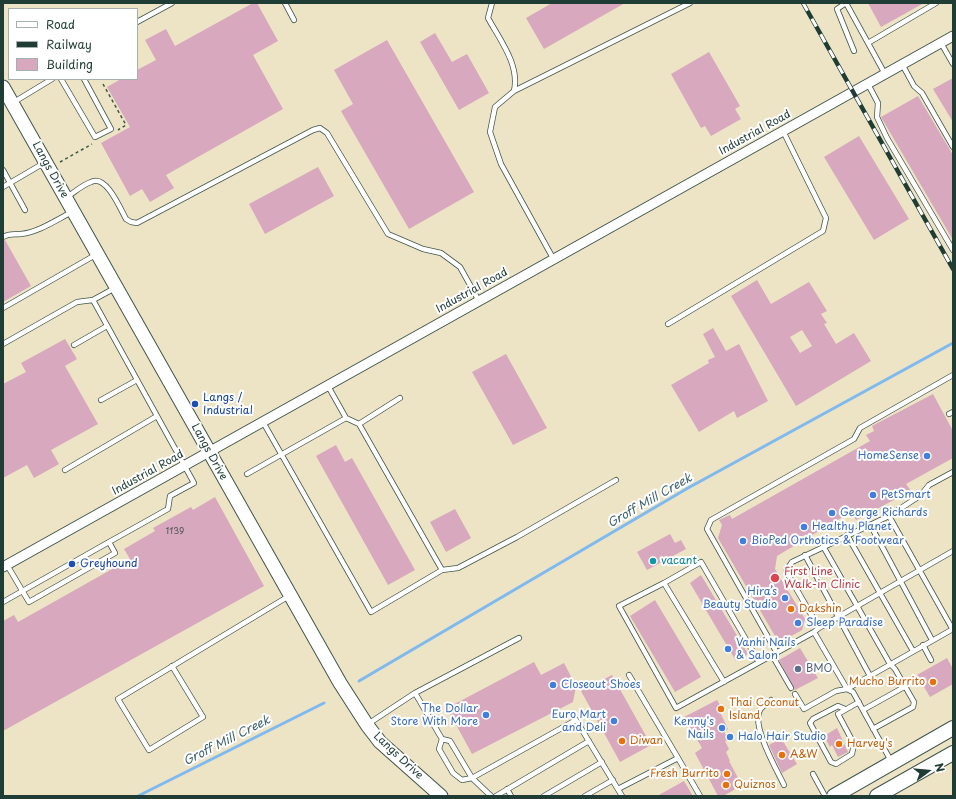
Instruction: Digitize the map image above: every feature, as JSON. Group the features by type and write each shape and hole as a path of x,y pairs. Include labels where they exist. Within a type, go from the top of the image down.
{"main road":[{"path":"834,796 953,728"},
{"path":"879,796 953,753"}],"street":[{"name":"Industrial Road","path":"5,566 953,36"},
{"name":"Langs Drive","path":"3,87 340,683 367,725 380,742 441,796"}],"lane":[{"path":"138,21 172,3"},
{"path":"285,3 294,20"},
{"path":"492,3 488,18 512,62 516,80 514,91"},
{"path":"554,260 501,164 490,132 495,107 514,91 690,3"},
{"path":"854,51 837,10 846,3 885,74"},
{"path":"868,43 936,3"},
{"path":"941,43 953,64"},
{"path":"902,64 914,86 922,93 953,147"},
{"path":"12,104 50,80"},
{"path":"62,80 95,137 111,129 85,80"},
{"path":"868,84 878,103 876,117 953,250"},
{"path":"66,198 92,181 101,182 109,188 126,219 137,223 306,133 320,128 327,133 388,234 423,249 441,253 460,267 479,301"},
{"path":"668,324 822,231 826,218 783,131"},
{"path":"3,187 45,162"},
{"path":"3,170 25,210"},
{"path":"3,237 10,233 21,234 46,226 73,211"},
{"path":"3,308 97,254"},
{"path":"3,344 77,302 93,300 116,287"},
{"path":"3,602 168,509 170,496 194,483 93,300"},
{"path":"74,345 107,326"},
{"path":"791,688 707,529 711,520 854,439 860,428 953,375"},
{"path":"101,400 137,380"},
{"path":"328,386 346,418 358,424 442,570"},
{"path":"358,424 400,398"},
{"path":"65,470 157,416"},
{"path":"247,474 346,418"},
{"path":"263,422 371,612 442,570 458,568 517,537 616,480"},
{"path":"819,628 786,571 792,562 889,516 921,495 929,485 953,472"},
{"path":"795,694 804,709 836,691 847,689 953,629 889,516"},
{"path":"870,526 932,640"},
{"path":"847,535 913,651"},
{"path":"5,566 29,602 115,553 109,542"},
{"path":"823,546 890,664 906,686 914,702 912,707 873,728"},
{"path":"759,662 701,562 619,606 676,708 814,632 953,551"},
{"path":"805,555 870,676"},
{"path":"664,583 724,682"},
{"path":"172,666 203,717 149,750 118,700 172,666 290,595"},
{"path":"814,632 847,689 853,692 864,710 892,763"},
{"path":"367,725 415,693 519,638"},
{"path":"923,646 932,660"},
{"path":"629,676 700,796"},
{"path":"864,710 906,686"},
{"path":"415,693 442,739 440,749 453,773 462,780 472,778 576,720 622,796"},
{"path":"771,700 760,709 758,716 764,744 784,785"},
{"path":"845,710 838,706 813,719 810,723 831,762 836,764 852,754 854,744 838,714 845,710 859,702"},
{"path":"442,739 450,741 472,778 491,796"},
{"path":"496,796 589,741"},
{"path":"618,790 678,758"},
{"path":"544,796 602,762"},
{"path":"813,774 825,796"},
{"path":"585,796 613,780"},
{"path":"507,789 511,796"}],"building":[{"path":"253,3 257,3 278,41 253,55 283,109 166,175 174,188 150,202 142,189 130,196 101,143 130,127 107,87 119,80 138,80 138,69 156,60 145,40 166,29 175,46"},
{"path":"552,3 625,3 544,49 526,18"},
{"path":"868,3 924,3 881,27"},
{"path":"435,33 452,62 467,54 489,93 459,110 420,42"},
{"path":"387,40 474,192 409,229 341,111 353,104 334,70"},
{"path":"709,52 740,106 735,109 741,119 711,136 705,126 701,128 671,74"},
{"path":"953,78 953,122 933,89"},
{"path":"918,96 953,155 953,240 881,117"},
{"path":"859,136 909,219 874,240 824,157"},
{"path":"318,167 334,196 265,234 249,204"},
{"path":"5,240 31,286 3,302 3,241"},
{"path":"757,280 771,304 809,282 827,311 821,314 827,323 824,324 836,344 854,333 871,361 796,406 731,296","holes":["802,330 812,346 800,353 790,337"]},
{"path":"713,328 726,351 739,344 768,401 737,418 734,411 699,432 671,385 709,363 708,360 715,357 703,334"},
{"path":"65,339 77,359 65,366 98,424 51,450 59,464 34,478 27,465 3,478 3,384 26,372 21,363"},
{"path":"506,354 547,428 513,445 472,372"},
{"path":"933,394 953,431 953,458 906,484 911,491 856,520 851,512 777,556 775,569 805,619 802,630 779,643 718,538 722,525 719,520 730,515 732,519 870,441 866,435 874,431 872,426"},
{"path":"336,445 345,462 352,458 415,570 388,585 316,456"},
{"path":"215,497 264,586 3,731 3,621 14,615 18,622 130,559 124,549 155,531 153,528 191,507 193,510"},
{"path":"455,509 471,538 446,552 430,522"},
{"name":"vacant","path":"670,534 675,543 681,540 686,549 647,570 637,552"},
{"path":"701,575 748,654 736,661 690,583"},
{"path":"655,600 701,677 675,692 630,616"},
{"name":"BMO","path":"800,648 818,678 795,690 779,660"},
{"path":"947,658 953,669 953,684 930,697 917,675"},
{"path":"534,662 541,675 564,663 576,686 573,702 472,754 447,708"},
{"path":"612,675 651,745 620,762 581,691"},
{"path":"717,700 723,710 720,712 728,729 724,732 729,740 725,741 729,749 726,752 738,778 734,790 723,796 718,796 695,753 702,748 684,717"},
{"path":"837,728 848,752 838,757 832,745 830,747 824,736"},
{"name":"A&W","path":"781,738 797,764 782,773 769,745"},
{"path":"684,781 693,796 657,796"}],"waterway":[{"name":"Groff Mill Creek","path":"359,681 688,488 953,343"},
{"name":"Groff Mill Creek","path":"138,796 324,703"}],"railway":[{"path":"803,3 953,269"}],"place":[{"name":"Langs / Industrial","path":"195,404"},
{"name":"HomeSense","path":"927,456"},
{"name":"PetSmart","path":"873,495"},
{"name":"George Richards","path":"832,513"},
{"name":"Healthy Planet","path":"804,527"},
{"name":"BioPed Orthotics & Footwear","path":"743,541"},
{"name":"vacant","path":"653,561"},
{"name":"Greyhound","path":"72,564"},
{"name":"First Line Walk-in Clinic","path":"775,578"},
{"name":"Hira’s Beauty Studio","path":"785,598"},
{"name":"Dakshin","path":"791,609"},
{"name":"Sleep Paradise","path":"798,623"},
{"name":"Vanhi Nails & Salon","path":"728,649"},
{"name":"BMO","path":"798,669"},
{"name":"Mucho Burrito","path":"933,682"},
{"name":"Closeout Shoes","path":"553,685"},
{"name":"Thai Coconut Island","path":"721,709"},
{"name":"The Dollar Store With More","path":"486,715"},
{"name":"Euro Mart and Deli","path":"614,721"},
{"name":"Kenny's Nails","path":"722,728"},
{"name":"Halo Hair Studio","path":"730,737"},
{"name":"Diwan","path":"622,741"},
{"name":"Harvey's","path":"839,744"},
{"name":"A&W","path":"782,755"},
{"name":"Fresh Burrito","path":"727,774"},
{"name":"Quiznos","path":"726,785"}]}
